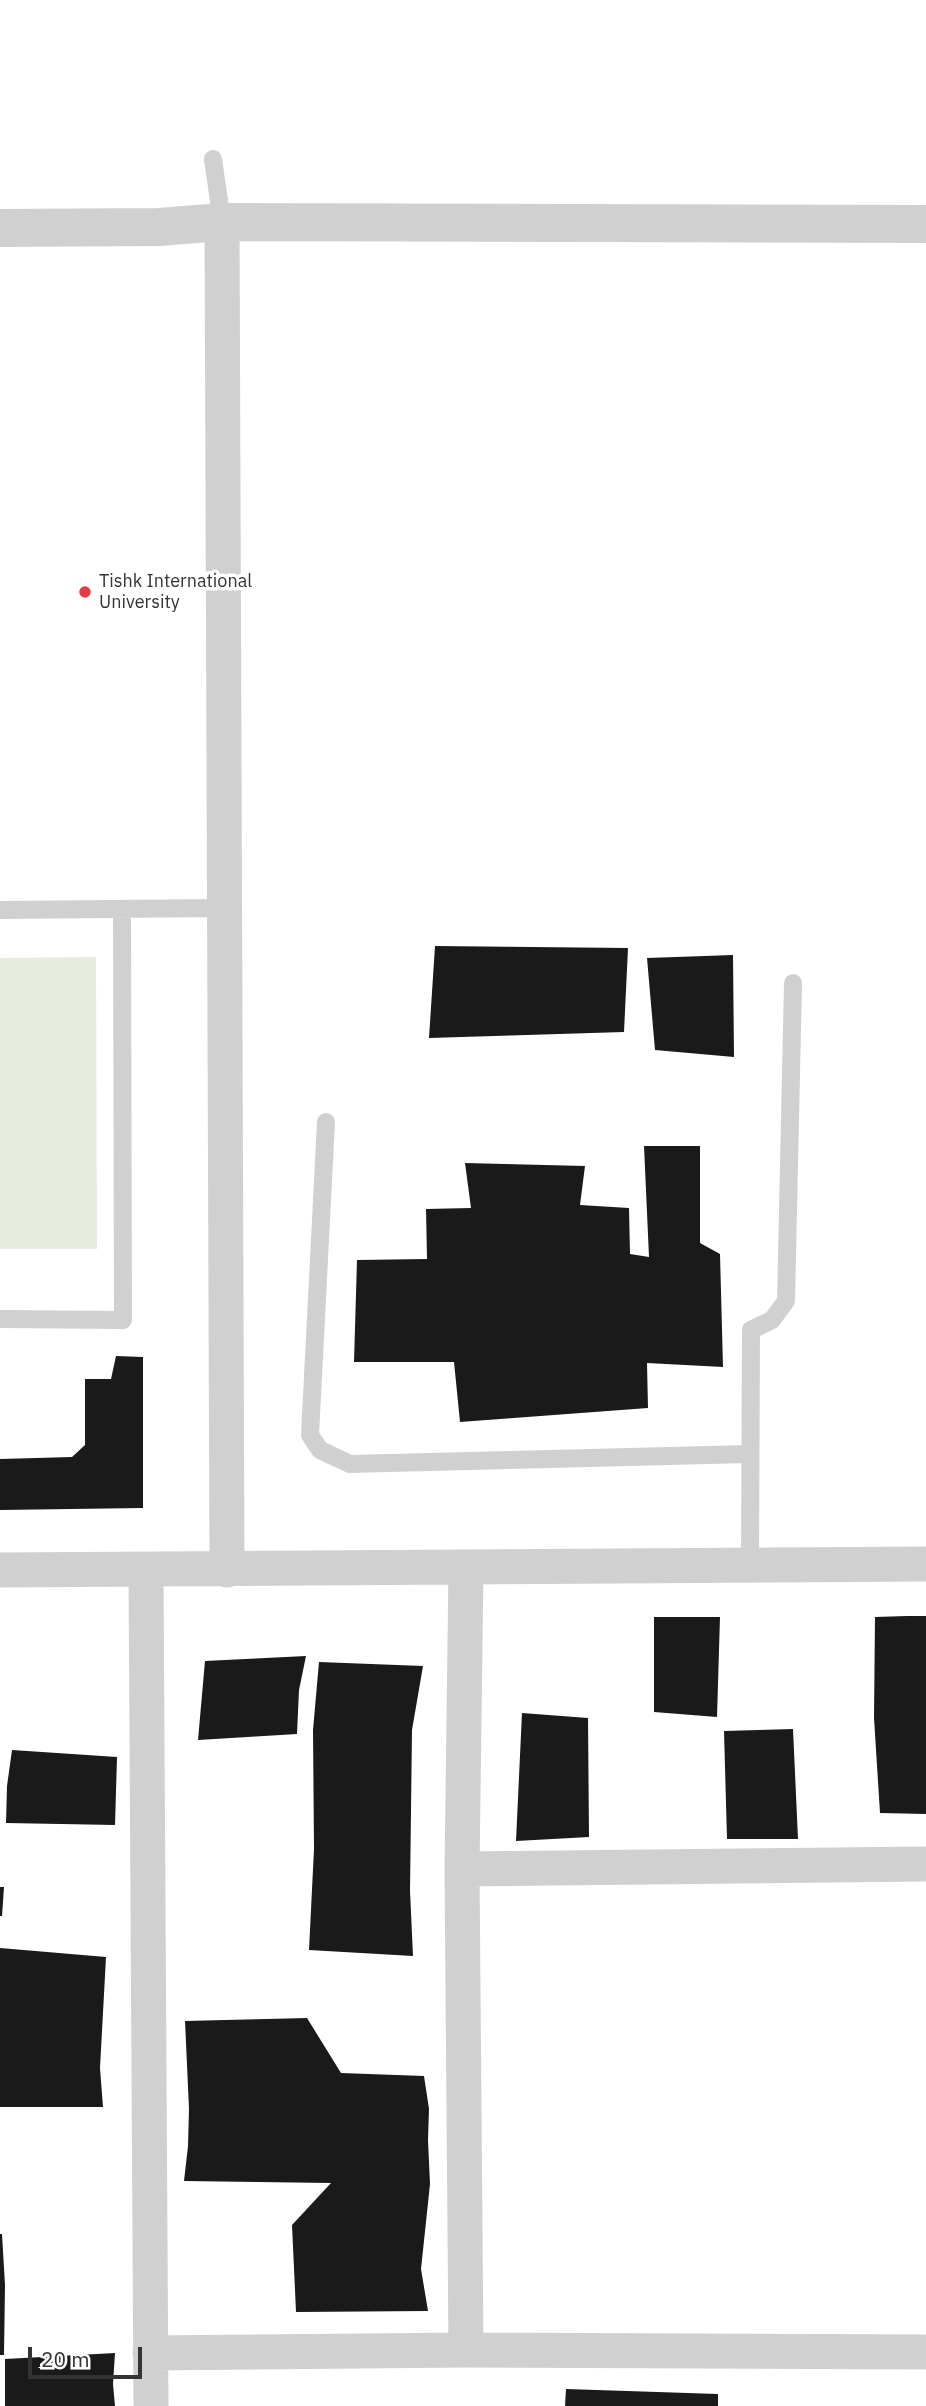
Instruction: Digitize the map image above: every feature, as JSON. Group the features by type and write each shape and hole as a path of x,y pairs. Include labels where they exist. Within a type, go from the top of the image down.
{"street":[{"path":"0,202 94,204 160,209 222,222"},
{"path":"222,222 227,1570"},
{"path":"0,228 159,227 222,222 926,224"},
{"path":"0,1570 146,1571 750,1563 926,1564"},
{"path":"466,1568 461,1869 466,2350"},
{"path":"146,1571 151,2406"},
{"path":"461,1869 926,1864"},
{"path":"150,2353 466,2350 926,2352"}],"lane":[{"path":"214,159 222,222"},
{"path":"0,910 223,908"},
{"path":"0,1319 123,1320 122,910"},
{"path":"750,1563 751,1330 772,1320 786,1301 793,983"},
{"path":"326,1122 310,1435 320,1450 350,1464 749,1454"}],"shaded area":[{"path":"96,957 97,1249 0,1249 0,958"}],"building":[{"path":"435,946 628,948 624,1032 429,1038"},
{"path":"733,955 734,1057 655,1050 647,958"},
{"path":"644,1146 700,1146 700,1243 720,1254 723,1367 647,1363 648,1408 460,1422 454,1362 354,1362 357,1260 427,1259 426,1209 471,1208 465,1163 585,1166 580,1205 629,1208 630,1254 649,1257"},
{"path":"116,1356 143,1357 143,1508 0,1510 0,1459 72,1457 85,1445 85,1379 111,1379"},
{"path":"926,1616 926,1814 880,1813 874,1718 875,1617"},
{"path":"654,1617 720,1617 717,1717 654,1712"},
{"path":"306,1656 299,1690 297,1734 198,1740 205,1661"},
{"path":"319,1662 423,1666 412,1730 410,1891 413,1956 309,1950 314,1849 313,1730"},
{"path":"522,1713 588,1718 589,1837 516,1841"},
{"path":"793,1729 798,1839 727,1839 724,1731"},
{"path":"12,1750 117,1757 115,1825 6,1823"},
{"path":"0,1887 4,1887 2,1916 0,1916"},
{"path":"0,1948 106,1957 100,2068 103,2107 0,2107"},
{"path":"307,2018 341,2073 424,2076 429,2109 430,2184 421,2269 428,2311 296,2312 292,2225 331,2183 184,2181 189,2109 185,2021"},
{"path":"0,2234 5,2285 4,2355 0,2355"},
{"path":"115,2353 115,2406 5,2406 5,2359"},
{"path":"566,2389 718,2394 718,2406 565,2406"}],"place":[{"name":"Tishk International University","path":"85,592"}]}
